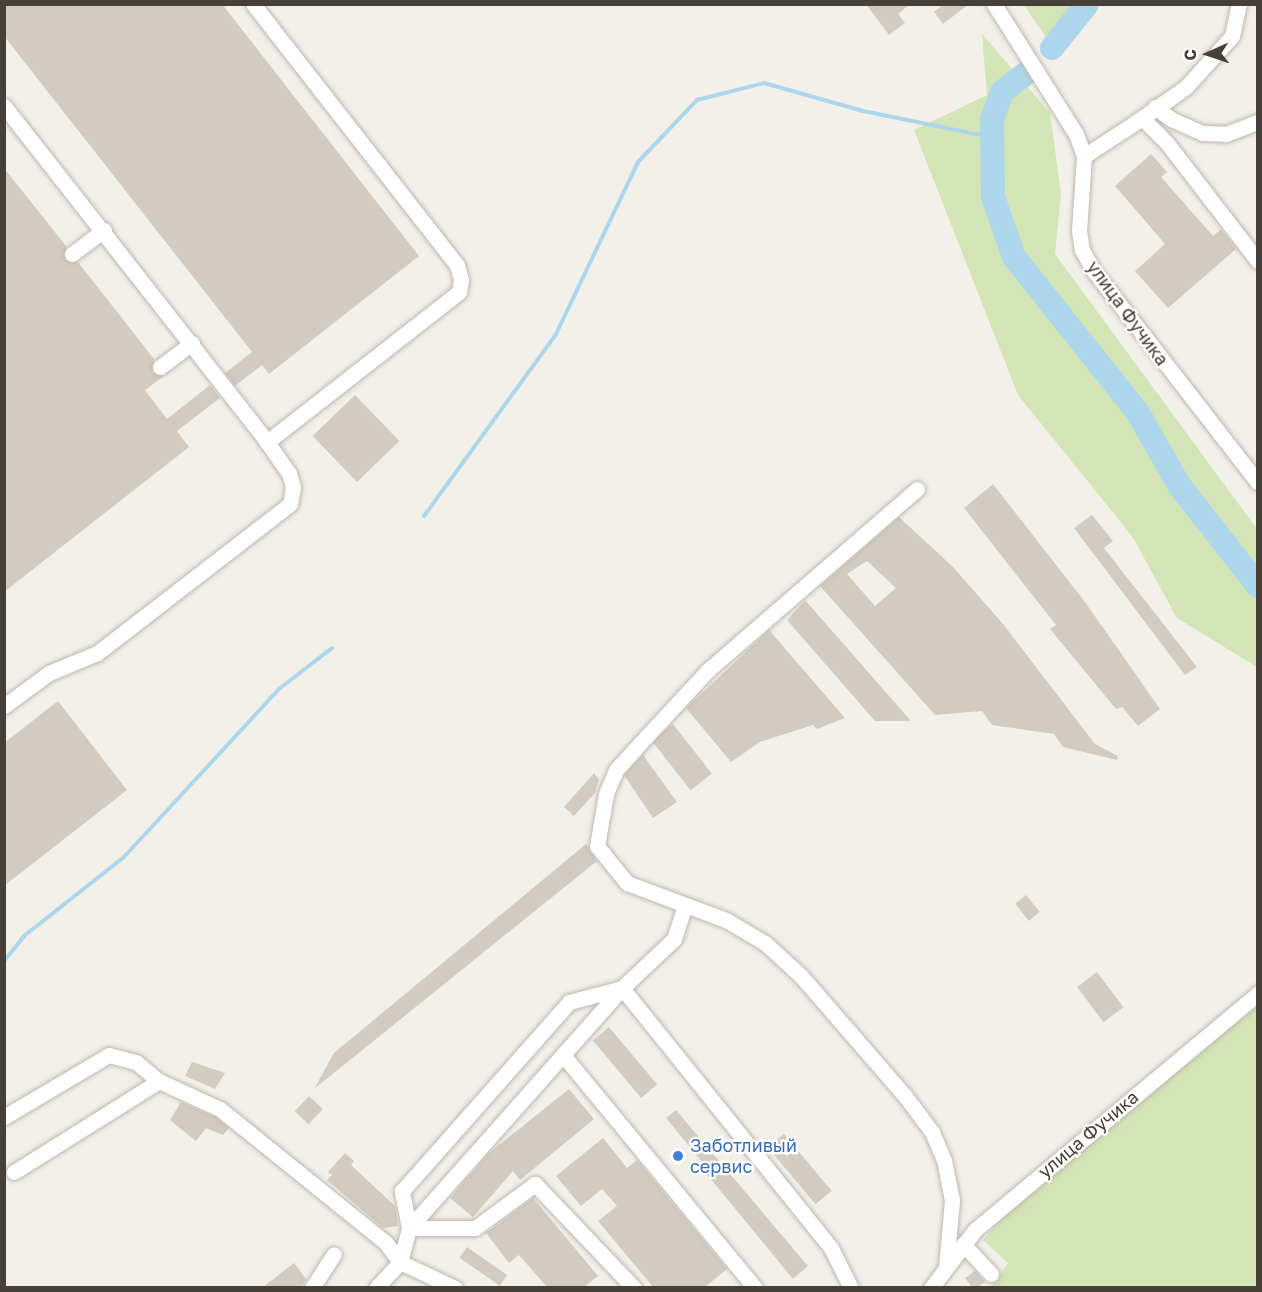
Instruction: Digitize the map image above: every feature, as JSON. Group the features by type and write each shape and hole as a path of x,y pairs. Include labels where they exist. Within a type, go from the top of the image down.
{"street":[{"path":"253,4 456,265 461,280 459,292 267,442"},
{"name":"улица Фучика","path":"994,4 1045,89 1076,134 1084,156 1079,231 1082,250 1093,270 1257,483"},
{"path":"1084,156 1186,87 1232,36 1239,4"},
{"path":"4,106 192,343 289,473 293,487 290,504 98,653 49,673 4,706"},
{"path":"1155,107 1171,119 1203,133 1226,134 1257,122"},
{"path":"1142,118 1167,143 1257,261"},
{"path":"72,254 104,230"},
{"path":"160,367 192,343"},
{"path":"917,489 708,670 616,770 606,794 597,846 627,883 726,920 765,943 801,976 932,1132 944,1160 952,1200 946,1267"},
{"path":"409,1228 622,988 674,939 685,904"},
{"path":"376,1287 400,1262 409,1228 402,1191 569,1002 622,988"},
{"path":"622,988 831,1248 851,1287"},
{"name":"улица Фучика","path":"931,1287 963,1244 1257,993"},
{"path":"4,1116 109,1055 136,1062 159,1081 220,1109 386,1243 400,1262 455,1287"},
{"path":"563,1055 755,1287"},
{"path":"14,1172 159,1081"},
{"path":"409,1228 475,1228 535,1184 634,1287"},
{"path":"963,1244 991,1274"},
{"path":"312,1287 334,1254"}],"green space":[{"path":"1023,4 1081,4 1081,5 1048,40"},
{"path":"982,34 1050,113 1061,194 1055,254 1257,529 1257,667 1177,618 1132,536 1018,395 914,130 987,95"},
{"path":"1257,1002 1257,1287 991,1287 1008,1263 983,1240 1029,1186"}],"building":[{"path":"4,4 222,4 419,256 269,374 262,365 235,386 225,373 252,352 4,36"},
{"path":"866,4 910,4 898,14 905,23 889,35"},
{"path":"944,4 969,4 943,24 934,12"},
{"path":"1151,154 1167,172 1161,177 1213,236 1221,229 1236,249 1168,308 1135,271 1165,244 1115,186"},
{"path":"4,168 66,246 65,260 78,262 154,359 152,372 164,376 145,390 167,419 210,385 220,398 177,431 189,447 4,592"},
{"path":"355,395 399,441 357,482 313,436"},
{"path":"993,484 1085,602 1160,709 1138,726 1122,707 1116,709 1050,629 1056,625 964,508"},
{"path":"1092,515 1113,541 1104,548 1197,667 1185,675 1074,528"},
{"path":"899,517 953,567 1003,624 1095,744 1118,756 1117,760 1063,747 1054,734 992,725 982,711 935,715 820,586","holes":["867,561 896,588 875,606 847,574"]},
{"path":"805,600 911,721 875,721 787,620"},
{"path":"769,630 845,718 817,729 813,725 760,742 731,762 686,708"},
{"path":"58,701 127,790 4,886 4,743"},
{"path":"673,724 712,774 691,790 652,741"},
{"path":"643,755 677,802 653,818 624,775"},
{"path":"594,773 599,780 595,793 574,816 564,807"},
{"path":"586,844 597,861 314,1089 334,1053"},
{"path":"1026,895 1040,912 1029,921 1015,904"},
{"path":"1097,972 1123,1007 1104,1022 1077,987"},
{"path":"609,1027 657,1084 641,1098 593,1040"},
{"path":"192,1062 225,1073 215,1089 185,1076"},
{"path":"569,1089 594,1119 520,1180 513,1171 473,1217 450,1198 489,1153"},
{"path":"309,1096 323,1109 309,1124 295,1111"},
{"path":"181,1102 215,1117 229,1128 223,1135 206,1128 196,1141 170,1120"},
{"path":"676,1110 808,1266 793,1279 700,1166 703,1163 666,1118"},
{"path":"784,1134 832,1191 815,1204 768,1147"},
{"path":"603,1138 627,1168 637,1160 727,1269 705,1287 653,1287 598,1221 617,1206 602,1189 581,1206 556,1176"},
{"path":"345,1153 354,1161 351,1165 395,1206 398,1226 383,1228 327,1180 332,1175 328,1172"},
{"path":"533,1198 598,1276 584,1287 546,1286 519,1255 509,1263 486,1233"},
{"path":"467,1247 507,1275 500,1286 460,1258"},
{"path":"294,1263 306,1279 302,1287 263,1287"},
{"path":"975,1271 985,1282 972,1287 965,1278"}],"waterway":[{"path":"1052,48 1087,4"},
{"path":"1025,74 1002,92 992,119 993,197 1014,257 1138,413 1179,485 1258,586"},
{"path":"424,516 556,334 638,162 697,100 764,83 863,111 991,137"},
{"path":"4,961 24,936 124,857 279,689 332,648"}],"place":[{"name":"Заботливый сервис","path":"678,1156"}]}
